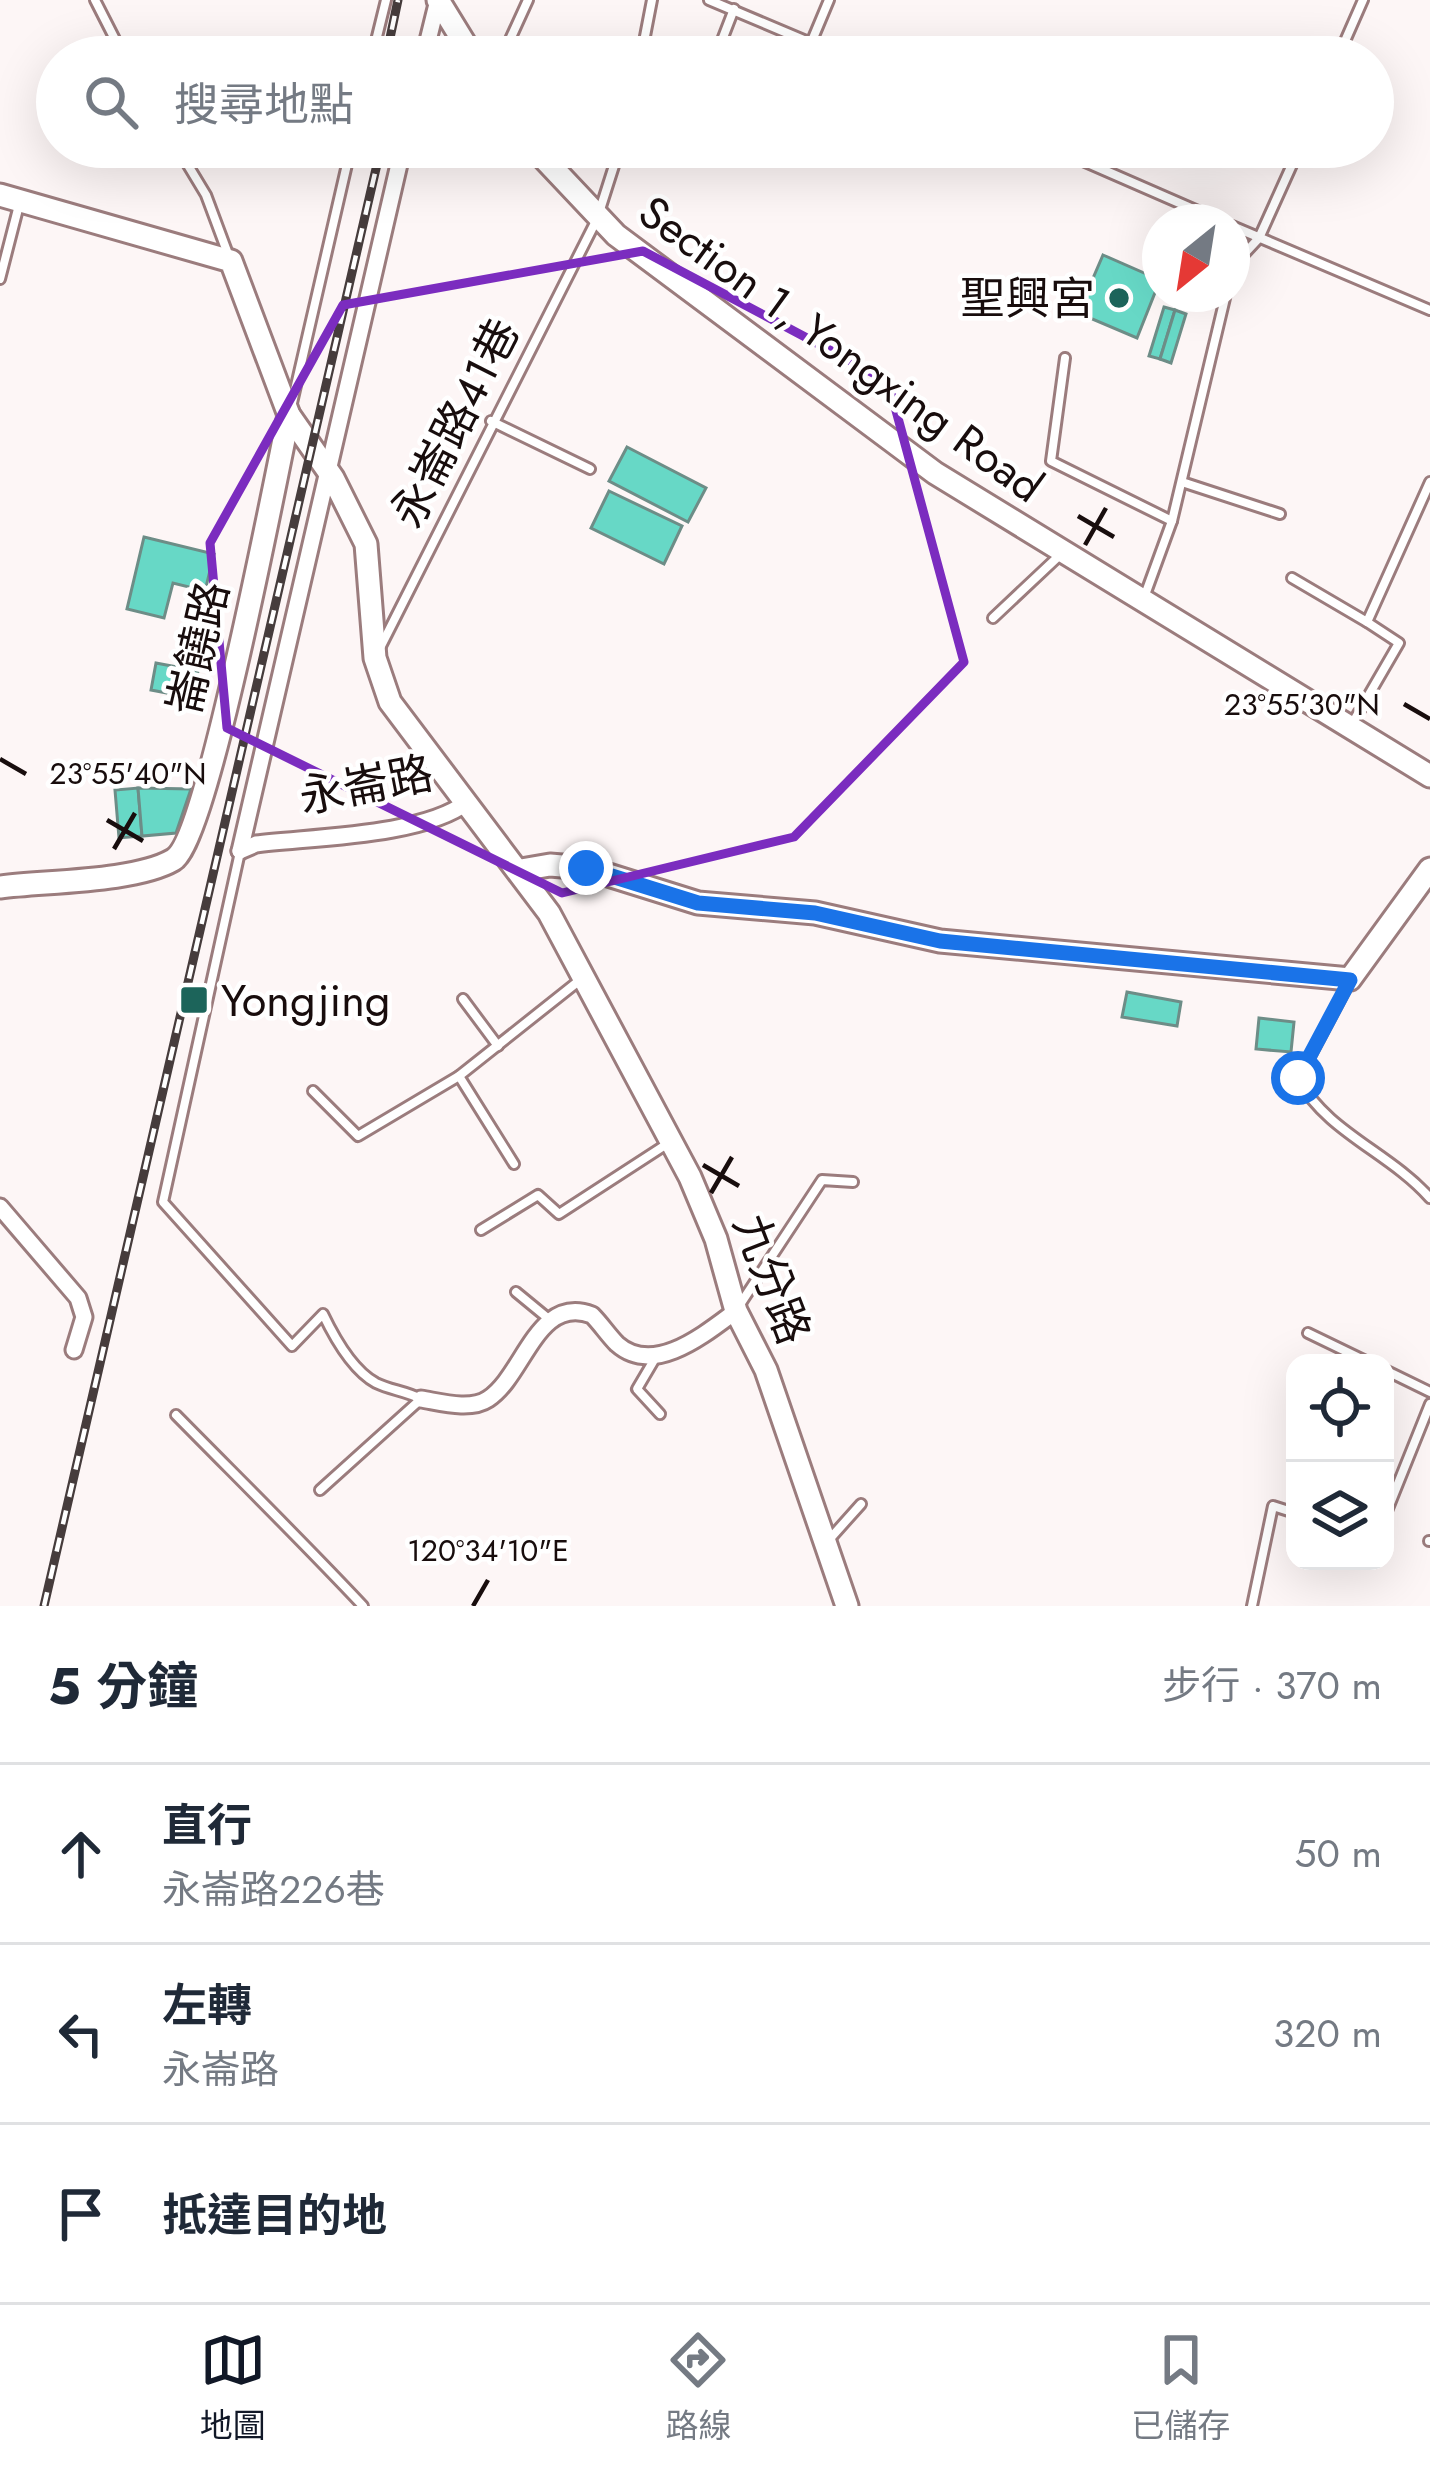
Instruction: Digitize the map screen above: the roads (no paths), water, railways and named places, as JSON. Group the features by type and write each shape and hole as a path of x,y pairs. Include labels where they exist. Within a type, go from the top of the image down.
{"street":[{"path":"429,36 438,0"},
{"path":"438,0 460,36"},
{"path":"240,851 398,168"},
{"name":"Section 1, Yongxing Road","path":"552,168 597,219 935,473 1430,776"},
{"path":"10,198 231,261 289,415 327,470 366,544 375,658 390,702 467,802"},
{"name":"崙饒路","path":"0,887 124,872 173,860 186,848 208,782 289,415"},
{"name":"永崙路","path":"240,851 256,844 381,830 456,811 467,802 521,870"},
{"path":"521,870 550,865 586,868 698,903 815,913 940,941 1350,980 1430,869"},
{"name":"九分路","path":"521,870 586,975 716,1239 736,1312 766,1370 847,1606"},
{"path":"0,1207 78,1298 84,1317 74,1350"},
{"path":"421,1399 470,1405 488,1400 550,1320 581,1311 592,1315 619,1346 658,1354 682,1349 736,1312"}],"lane":[{"path":"95,0 113,36"},
{"path":"377,36 386,0"},
{"path":"512,36 528,0"},
{"path":"645,36 652,0"},
{"path":"709,0 795,36"},
{"path":"814,36 829,0"},
{"path":"1347,36 1363,0"},
{"path":"727,36 734,9"},
{"path":"190,168 231,261"},
{"path":"289,415 346,168"},
{"name":"永崙路41巷","path":"375,658 597,219 613,168"},
{"path":"1099,168 1182,204"},
{"path":"1250,248 1259,238 1291,168"},
{"path":"0,279 10,198"},
{"path":"1250,234 1430,310"},
{"path":"1141,602 1172,521 1222,312"},
{"path":"1065,358 1051,461 1172,521"},
{"path":"491,421 590,469"},
{"path":"1182,482 1280,514"},
{"path":"1366,622 1430,482"},
{"path":"993,618 1061,554"},
{"path":"1292,578 1399,643 1350,728"},
{"path":"240,851 163,1202 292,1346 323,1314 338,1344 376,1383 399,1387 421,1399 320,1490"},
{"path":"313,1090 358,1136 459,1076 586,975"},
{"path":"1350,980 1298,1078 1333,1124 1382,1154 1430,1198"},
{"path":"463,999 499,1046"},
{"path":"459,1076 514,1164"},
{"path":"481,1230 538,1195 559,1214 671,1141"},
{"path":"736,1312 822,1180 854,1181"},
{"path":"516,1292 550,1320"},
{"path":"1308,1333 1351,1354"},
{"path":"658,1354 637,1389 660,1414"},
{"path":"1394,1374 1430,1392"},
{"path":"1394,1494 1430,1405"},
{"path":"176,1415 229,1462 296,1541 362,1606"},
{"path":"826,1544 861,1504"},
{"path":"1252,1606 1273,1506 1286,1510"}],"railway":[{"path":"390,36 398,0"},
{"path":"44,1606 376,168"}],"place":[{"name":"聖興宮","path":"1119,298"},
{"name":"Yongjing","path":"194,1000"}]}
